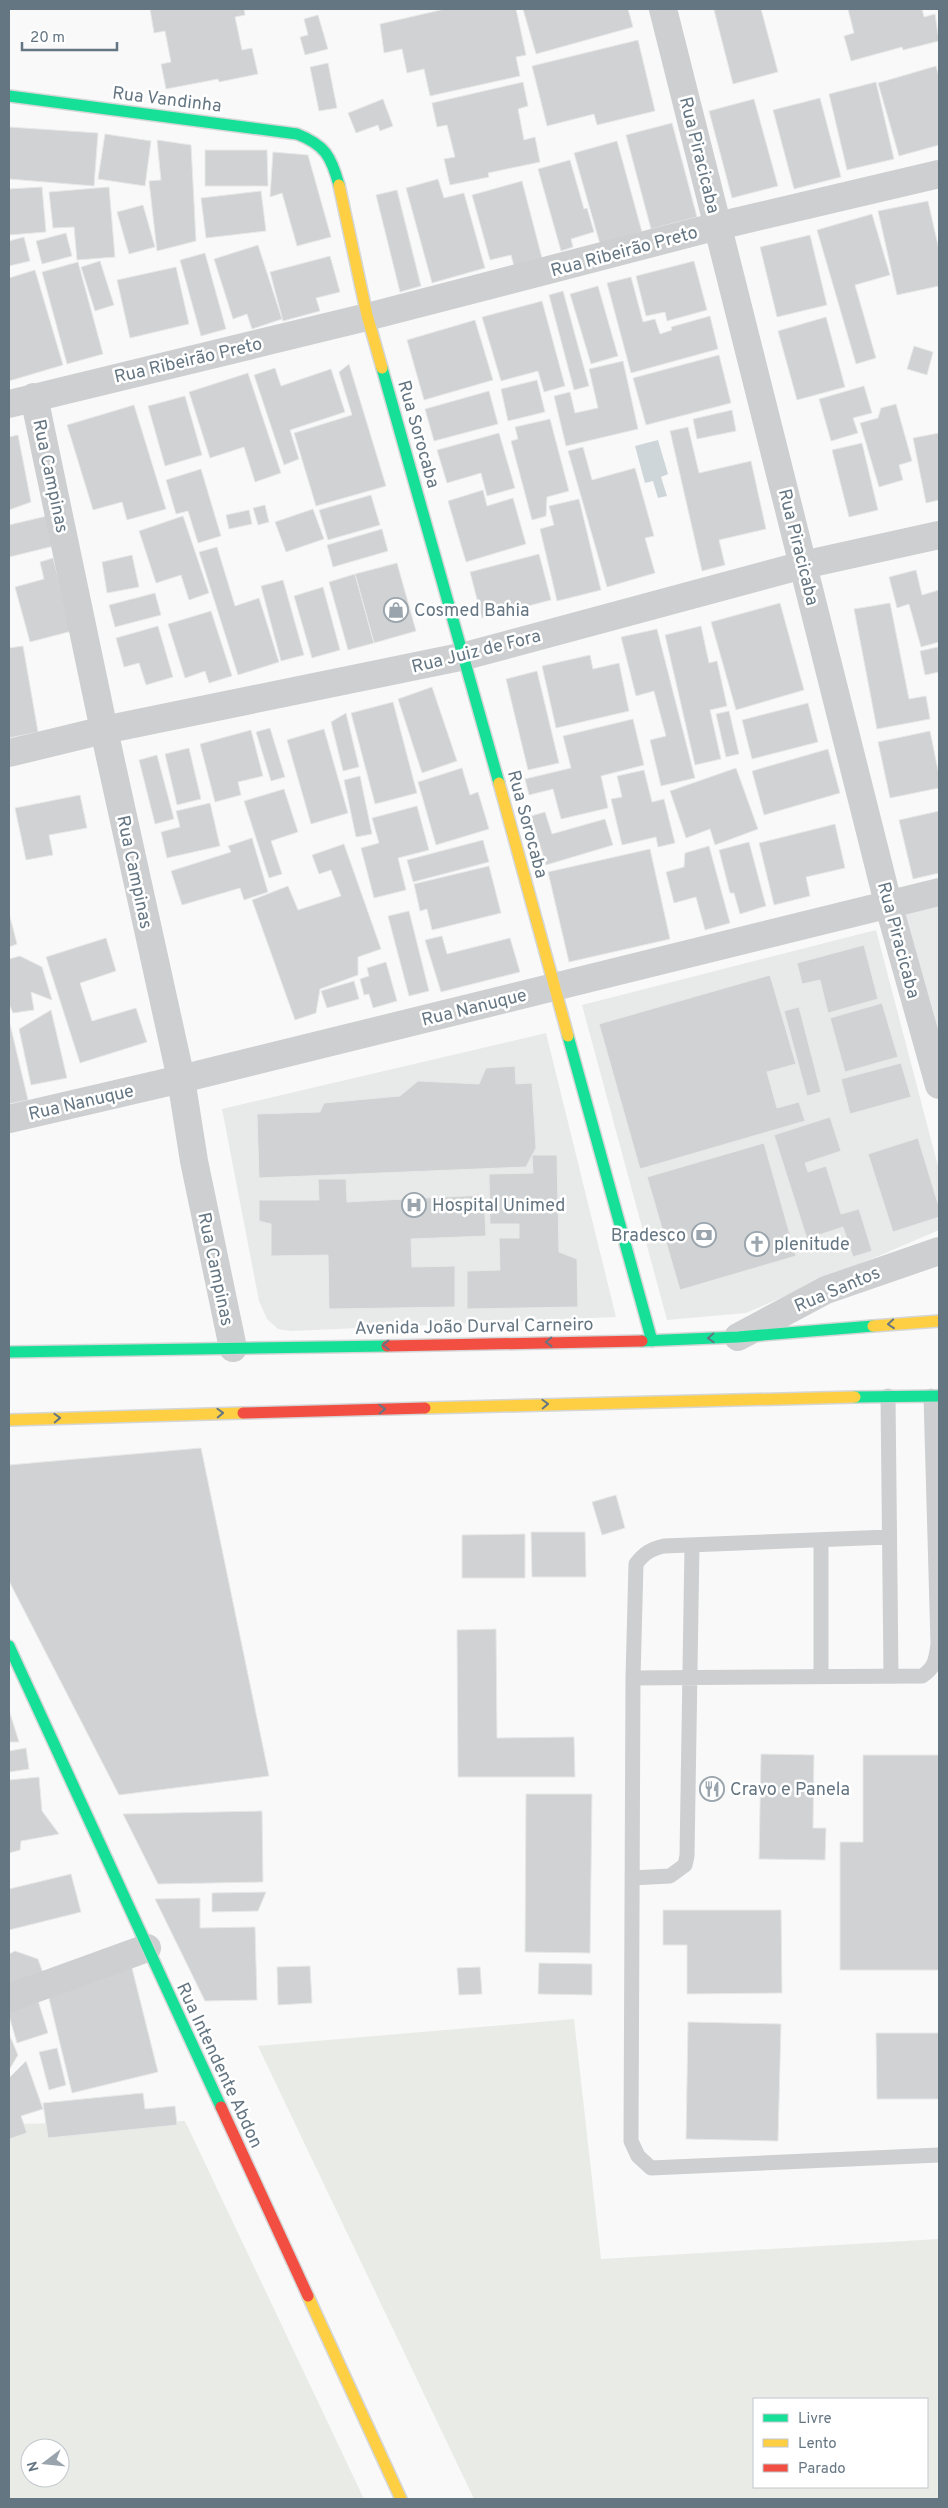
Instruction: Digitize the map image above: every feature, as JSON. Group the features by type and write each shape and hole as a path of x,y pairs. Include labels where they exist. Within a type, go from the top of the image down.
{"street":[{"name":"Rua Piracicaba","path":"663,9 888,903 939,1085"},
{"name":"Rua Vandinha","path":"9,96 272,129 297,134 319,144 333,162 340,186 367,317"},
{"name":"Rua Ribeirão Preto","path":"22,400 367,317 718,226 939,174"},
{"name":"Rua Sorocaba","path":"367,317 465,656 652,1341"},
{"name":"Rua Campinas","path":"22,400 104,730 181,1079 194,1161 232,1348"},
{"name":"Rua Juiz de Fora","path":"9,753 104,730 465,656 803,565 939,535"},
{"name":"Rua Nanuque","path":"9,1119 181,1079 888,903 939,892"},
{"name":"Rua Santos","path":"738,1337 826,1290 939,1251"},
{"name":"Avenida João Durval Carneiro","path":"9,1352 652,1341 738,1337 939,1320"},
{"path":"9,1420 676,1400 935,1396"},
{"name":"Rua Intendente Abdon","path":"9,1646 401,2499"},
{"path":"9,1998 147,1948"}],"lane":[{"path":"888,1396 891,1675"},
{"path":"633,1678 821,1675 922,1676 931,1671 935,1662 938,1644 935,1396"},
{"path":"890,1537 664,1546 650,1549 642,1555 636,1564 633,1678 631,2141 638,2156 651,2168 939,2155"},
{"path":"821,1540 821,1675"},
{"path":"632,1878 670,1876 685,1864 692,1545"}],"shaded area":[{"path":"658,440 668,474 661,477 667,496 658,498 653,481 645,483 635,446"},
{"path":"939,904 939,1051 902,912"},
{"path":"876,930 939,1170 939,1230 746,1313 667,1320 582,1005"},
{"name":"Hospital Unimed","path":"546,1033 616,1317 291,1331 278,1329 267,1319 259,1301 222,1109"},
{"path":"574,2019 601,2259 939,2239 939,2499 474,2499 258,2046"},
{"path":"185,2121 364,2499 9,2499 9,2124"}],"building":[{"path":"150,9 244,9 245,15 235,17 242,50 252,48 258,74 219,82 218,79 166,89 161,64 171,62 165,31 154,33"},
{"path":"445,9 516,9 526,55 516,57 520,76 430,96 424,69 407,73 402,49 384,53 380,24"},
{"path":"523,9 628,9 633,27 536,54"},
{"path":"761,9 778,72 733,84 714,10"},
{"path":"848,9 922,9 924,17 935,14 939,41 903,50 902,47 851,61 844,36 854,33"},
{"path":"318,15 328,49 305,55 300,37 308,35 304,19"},
{"path":"638,40 655,111 597,125 594,114 547,126 532,66"},
{"path":"328,63 337,108 319,111 310,67"},
{"path":"936,66 939,77 939,145 899,156 878,83"},
{"path":"523,82 528,106 518,109 524,140 535,137 540,162 488,173 489,177 450,185 444,159 455,157 447,125 437,127 432,103"},
{"path":"876,82 894,159 847,170 829,94"},
{"path":"820,98 841,177 794,189 773,110"},
{"path":"383,99 393,126 380,131 378,125 356,133 348,113"},
{"path":"754,99 778,186 732,198 709,111"},
{"path":"672,123 697,217 651,229 626,135"},
{"path":"9,127 98,133 94,186 9,179"},
{"path":"105,134 151,141 145,186 98,179"},
{"path":"157,140 191,145 196,241 157,251 149,181 161,180"},
{"path":"617,141 642,232 600,244 574,153"},
{"path":"205,150 267,150 268,186 205,186"},
{"path":"273,152 308,155 331,237 297,246 282,193 270,197"},
{"path":"570,160 584,209 587,208 594,232 571,239 573,247 561,251 538,169"},
{"path":"438,179 444,198 464,193 485,268 432,283 406,188"},
{"path":"522,181 542,258 514,266 511,255 490,260 472,195"},
{"path":"42,187 46,232 9,235 9,189"},
{"path":"109,187 115,257 77,260 74,227 53,228 49,192"},
{"path":"397,190 421,286 400,292 376,195"},
{"path":"261,191 266,231 206,238 201,198"},
{"path":"928,201 939,250 939,286 897,295 878,211"},
{"path":"143,205 155,247 129,254 117,212"},
{"path":"872,214 890,275 855,285 876,358 856,364 817,230"},
{"path":"66,233 72,256 42,264 36,241"},
{"path":"810,235 827,305 777,317 760,247"},
{"path":"24,237 30,261 9,266 9,241"},
{"path":"258,245 282,319 252,329 247,314 233,319 214,259"},
{"path":"205,253 226,329 201,336 180,260"},
{"path":"330,256 340,292 316,298 320,311 283,321 270,272"},
{"path":"100,261 114,305 95,311 81,267"},
{"path":"694,261 707,310 667,321 665,312 646,316 636,276"},
{"path":"78,262 103,354 67,364 42,272"},
{"path":"176,267 189,324 130,338 117,280"},
{"path":"35,270 63,365 9,381 9,278"},
{"path":"631,277 643,322 655,319 660,334 672,330 671,327 710,316 718,349 631,373 607,283"},
{"path":"598,286 618,356 591,364 570,294"},
{"path":"563,291 589,386 574,390 549,295"},
{"path":"542,301 565,386 544,392 538,371 501,381 482,317"},
{"path":"826,317 845,387 797,400 778,331"},
{"path":"475,320 493,380 424,400 407,340"},
{"path":"914,346 933,352 927,375 907,369"},
{"path":"719,355 731,403 646,425 633,378"},
{"path":"623,361 638,429 566,446 554,396 570,392 575,413 598,408 589,369"},
{"path":"349,364 386,486 316,506 294,433 352,415 339,372"},
{"path":"275,368 281,386 331,369 345,412 290,430 299,459 284,465 254,375"},
{"path":"248,373 281,473 255,482 244,447 210,458 189,392"},
{"path":"537,380 545,412 508,421 501,389"},
{"path":"864,386 872,413 853,418 858,433 831,441 819,399"},
{"path":"489,391 498,424 434,441 425,409"},
{"path":"185,396 202,455 165,466 148,406"},
{"path":"896,404 912,461 899,465 903,480 879,487 860,423 878,418 881,408"},
{"path":"134,405 166,509 127,520 122,502 93,510 67,425"},
{"path":"732,410 736,431 697,439 693,419"},
{"path":"550,419 569,491 547,497 546,516 532,520 511,441 518,439 515,427"},
{"path":"688,427 699,473 751,461 766,529 719,540 725,565 702,571 670,431"},
{"path":"499,433 515,488 487,496 481,473 447,483 437,450"},
{"path":"939,433 939,500 926,503 913,438"},
{"path":"18,435 31,502 9,510 9,437"},
{"path":"862,443 878,510 849,517 832,450"},
{"path":"583,447 592,480 635,468 654,536 645,538 655,573 607,587 568,451"},
{"path":"201,469 221,536 198,543 188,511 176,514 166,480"},
{"path":"483,490 487,506 513,498 526,544 466,562 448,501"},
{"path":"371,495 380,525 328,540 319,510"},
{"path":"579,499 601,590 557,601 540,529 554,525 549,506"},
{"path":"265,505 269,522 258,525 253,508"},
{"path":"313,509 324,539 286,552 275,522"},
{"path":"249,510 252,524 229,529 226,515"},
{"path":"47,516 54,546 9,557 9,525"},
{"path":"183,516 209,593 189,600 181,575 156,583 139,531"},
{"path":"382,529 388,551 333,567 327,545"},
{"path":"217,547 235,606 259,598 279,662 238,675 199,552"},
{"path":"539,554 551,600 482,618 470,572"},
{"path":"132,555 139,587 107,593 102,562"},
{"path":"53,558 72,631 30,642 15,587 44,579 40,562"},
{"path":"397,563 416,631 374,643 355,574"},
{"path":"916,570 922,595 939,590 939,642 921,647 909,604 897,608 889,577"},
{"path":"355,574 374,643 348,650 329,582"},
{"path":"283,580 304,655 281,661 261,586"},
{"path":"323,587 340,650 312,658 294,596"},
{"path":"155,593 161,615 115,627 109,605"},
{"path":"780,603 804,690 736,710 711,622"},
{"path":"890,603 909,699 926,696 930,719 877,729 854,609"},
{"path":"211,611 232,676 209,683 205,671 185,678 168,624"},
{"path":"158,626 173,677 146,685 139,663 124,667 116,638"},
{"path":"701,626 709,663 717,661 727,706 710,710 721,759 695,765 665,635"},
{"path":"657,629 695,778 661,786 650,740 666,736 654,691 636,696 621,637"},
{"path":"23,646 38,732 9,738 9,648"},
{"path":"938,647 939,672 925,675 920,651"},
{"path":"590,655 593,669 619,663 629,711 556,728 542,666"},
{"path":"537,671 559,763 528,770 506,679"},
{"path":"432,687 457,761 422,773 398,699"},
{"path":"393,702 417,793 375,804 351,713"},
{"path":"808,703 818,742 752,759 742,720"},
{"path":"729,711 739,754 726,757 716,714"},
{"path":"346,713 359,767 343,771 331,722"},
{"path":"633,719 644,765 601,776 608,808 561,819 553,789 529,795 525,779 571,768 563,736"},
{"path":"270,728 285,777 271,781 256,732"},
{"path":"324,729 348,813 311,824 287,740"},
{"path":"251,730 263,776 238,782 241,795 215,802 200,744"},
{"path":"930,731 939,775 939,788 890,798 878,742"},
{"path":"189,748 201,799 177,805 165,754"},
{"path":"828,749 840,793 764,815 752,771"},
{"path":"157,755 174,819 155,824 139,760"},
{"path":"462,768 470,795 478,792 489,829 436,845 418,782"},
{"path":"736,768 758,829 715,845 710,829 686,838 670,791"},
{"path":"644,770 652,802 664,799 675,843 658,847 656,837 622,845 611,799 622,797 617,776"},
{"path":"360,776 372,834 356,837 344,780"},
{"path":"284,789 298,832 271,841 282,874 269,878 244,801"},
{"path":"80,795 87,828 49,835 53,855 26,860 15,808"},
{"path":"210,803 220,846 167,858 161,832 180,827 176,811"},
{"path":"417,806 429,850 398,858 406,890 374,898 361,848 379,843 372,818"},
{"path":"939,811 939,873 913,879 899,820"},
{"path":"545,812 552,834 605,819 613,845 546,865 531,816"},
{"path":"835,824 845,868 806,877 810,896 774,905 759,843"},
{"path":"252,838 268,892 244,900 240,888 182,905 171,871 231,852 228,846"},
{"path":"483,840 489,862 413,882 407,860"},
{"path":"749,842 766,906 740,914 734,893 730,893 719,850"},
{"path":"344,844 381,949 358,957 358,975 320,989 316,1013 295,1020 252,900 288,886 298,910 341,896 331,870 319,874 312,855"},
{"path":"709,846 730,923 705,930 696,897 674,903 666,872 684,867 685,853"},
{"path":"650,849 670,939 569,962 548,872"},
{"path":"489,866 501,913 432,930 427,909 420,911 414,884"},
{"path":"409,911 429,991 409,996 388,916"},
{"path":"9,913 17,944 9,947"},
{"path":"442,936 447,954 510,938 520,972 441,992 425,940"},
{"path":"106,938 116,971 80,983 92,1021 136,1008 147,1042 80,1063 46,957"},
{"path":"864,945 878,999 828,1013 820,980 802,984 797,963"},
{"path":"20,956 42,967 52,1000 31,992 34,1010 13,1013 9,1004 9,959"},
{"path":"386,962 397,1001 373,1008 369,994 364,995 360,979 369,976 367,968"},
{"path":"770,975 796,1064 767,1072 777,1108 799,1102 805,1121 640,1169 599,1024"},
{"path":"354,981 359,999 327,1008 321,991"},
{"path":"882,1003 898,1057 845,1072 830,1018"},
{"path":"799,1007 821,1092 807,1096 784,1011"},
{"path":"51,1010 67,1078 31,1085 19,1029"},
{"path":"9,1020 28,1100 9,1104"},
{"path":"901,1063 911,1097 850,1114 841,1079"},
{"path":"515,1066 516,1084 532,1083 536,1148 526,1167 259,1178 257,1114 320,1112 324,1103 400,1096 418,1081 479,1084 486,1068"},
{"path":"830,1117 841,1151 805,1163 808,1172 826,1166 841,1214 859,1209 872,1251 853,1257 843,1227 807,1239 774,1135"},
{"path":"918,1138 939,1207 939,1217 893,1232 868,1154"},
{"path":"764,1143 796,1256 680,1290 647,1177"},
{"path":"532,1155 557,1155 559,1252 577,1259 578,1307 467,1309 467,1271 500,1270 499,1238 519,1238 519,1224 490,1224 489,1174 533,1173"},
{"path":"318,1179 346,1179 347,1202 484,1195 486,1236 411,1239 412,1267 455,1266 455,1307 329,1309 328,1255 271,1256 271,1224 259,1221 259,1200 319,1200"},
{"path":"201,1448 269,1776 119,1795 9,1581 9,1465"},
{"path":"616,1495 625,1528 602,1535 592,1502"},
{"path":"531,1532 585,1532 586,1577 532,1577"},
{"path":"525,1534 525,1578 462,1578 462,1535"},
{"path":"496,1629 497,1738 574,1737 575,1777 458,1777 457,1630"},
{"path":"9,1710 19,1742 9,1742"},
{"path":"26,1748 29,1769 9,1772 9,1751"},
{"path":"761,1754 814,1755 813,1828 826,1828 825,1860 759,1859"},
{"path":"863,1755 939,1755 939,1970 840,1970 840,1842 863,1842"},
{"path":"39,1777 42,1811 59,1834 21,1841 20,1850 9,1853 9,1780"},
{"path":"526,1794 592,1794 590,1953 525,1952"},
{"path":"262,1811 263,1882 158,1884 123,1814"},
{"path":"71,1874 81,1912 9,1930 9,1889"},
{"path":"266,1892 258,1911 212,1912 212,1893"},
{"path":"200,1898 200,1928 255,1927 257,2000 205,2001 155,1899"},
{"path":"663,1910 781,1910 782,1993 687,1994 687,1945 663,1945"},
{"path":"15,1951 38,1959 44,1976 9,1988 9,1954"},
{"path":"539,1963 592,1964 592,1995 538,1994"},
{"path":"131,1964 158,2072 72,2093 46,1986"},
{"path":"310,1966 312,2003 278,2005 277,1967"},
{"path":"480,1967 482,1994 459,1995 457,1968"},
{"path":"36,1994 48,2033 17,2043 9,2016 9,2002"},
{"path":"688,2022 781,2024 778,2141 686,2139"},
{"path":"876,2033 939,2033 939,2099 877,2099"},
{"path":"9,2034 18,2055 9,2070"},
{"path":"57,2048 66,2085 49,2090 39,2052"},
{"path":"26,2061 43,2109 21,2116 27,2133 9,2139 9,2078"},
{"path":"143,2093 145,2109 175,2106 177,2125 48,2138 43,2103"}],"traffic: fast":[{"path":"9,96 297,134 307,138 326,153 333,166 339,185"},
{"path":"382,368 499,783"},
{"path":"568,1036 652,1341"},
{"path":"642,1341 738,1337 873,1326"},
{"path":"9,1352 387,1346"},
{"path":"855,1397 939,1396"},
{"path":"9,1646 221,2107"}],"traffic: slow":[{"path":"339,185 367,315 382,368"},
{"path":"499,783 568,1036"},
{"path":"873,1326 939,1321"},
{"path":"425,1408 855,1397"},
{"path":"9,1420 243,1413"},
{"path":"308,2296 401,2499"}],"traffic: jam":[{"path":"387,1346 642,1341"},
{"path":"243,1413 425,1408"},
{"path":"221,2107 308,2296"}],"place":[{"name":"Cosmed Bahia","path":"396,610"},
{"name":"Hospital Unimed","path":"414,1205"},
{"name":"Bradesco","path":"704,1235"},
{"name":"plenitude","path":"757,1244"},
{"name":"Cravo e Panela","path":"712,1789"}]}
